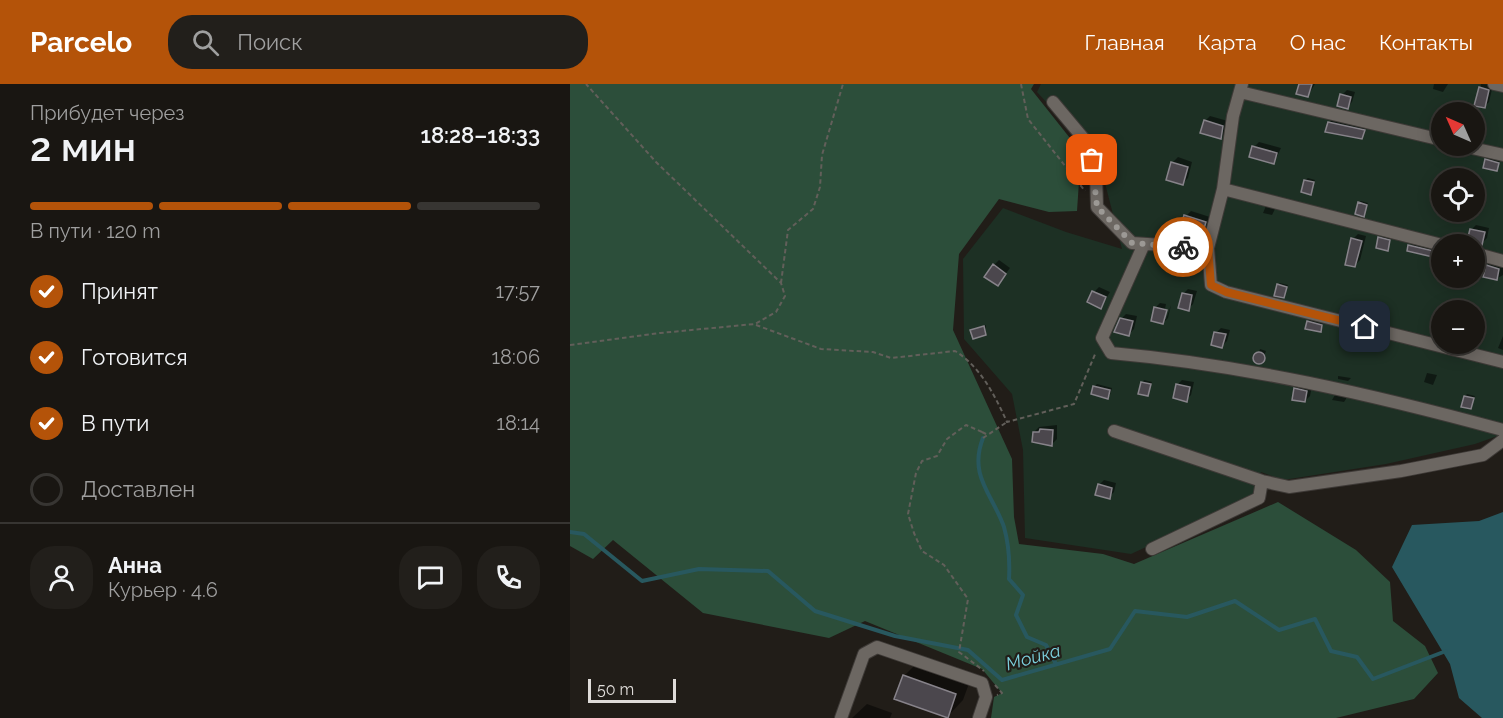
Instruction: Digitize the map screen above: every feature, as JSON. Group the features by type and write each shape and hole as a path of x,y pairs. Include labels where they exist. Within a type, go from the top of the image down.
{"street":[{"path":"1494,84 1503,86"},
{"path":"1431,137 1241,88 1233,116 1223,189 1208,248 1211,285 1226,292 1503,362"},
{"path":"1053,102 1089,145 1096,174 1097,207 1132,243 1208,248"},
{"path":"1485,151 1503,155"},
{"path":"1223,189 1431,241"},
{"path":"1144,244 1102,338 1111,353 1179,359 1251,370 1385,398 1503,430"},
{"path":"1485,256 1503,261"},
{"path":"1114,431 1262,481 1289,487 1401,471 1483,455 1503,440"},
{"path":"1152,549 1259,498 1262,481"},
{"path":"841,718 864,654 877,647 982,683 986,697 979,718"}],"path":[{"path":"586,84 656,162 781,283"},
{"path":"570,345 754,324 776,312 785,296 781,283 788,230 813,209 822,154 843,84"},
{"path":"1021,84 1028,119 1097,207"},
{"path":"754,324 821,348 873,352 891,358 955,351 963,356 992,389 1007,422"},
{"path":"983,438 1007,422 1074,404 1102,338"},
{"path":"986,697 1002,693 982,669 959,652 968,599 944,565 922,551 908,514 922,461 937,456 947,439 966,425 988,435"}],"green space":[{"path":"570,84 1034,84 1031,89 1081,152 1077,211 1049,212 999,199 959,254 953,330 1012,459 1014,517 1019,544 1103,554 1134,564 1278,502 1356,550 1390,582 1393,621 1425,646 1438,673 1414,699 1336,718 991,718 994,697 1002,693 982,669 865,621 829,638 703,613 613,540 593,559 570,546"},
{"path":"1041,84 1503,84 1503,434 1475,444 1386,464 1283,480 1261,472 1257,496 1131,554 1025,538 1023,450 1012,394 964,339 963,259 1003,208 1066,232 1122,249 1099,160 1037,92"}],"water":[{"path":"1503,512 1503,718 1482,718 1459,698 1450,664 1392,567 1412,525 1479,521"}],"building":[{"path":"1299,84 1312,84 1308,97 1296,94"},
{"path":"1479,87 1489,90 1485,108 1485,102 1475,102"},
{"path":"1340,94 1351,97 1348,109 1337,106"},
{"path":"1204,120 1223,126 1221,139 1200,133"},
{"path":"1328,122 1365,130 1362,139 1325,132"},
{"path":"1252,146 1277,153 1274,164 1249,157"},
{"path":"1485,159 1499,163 1497,171 1483,168"},
{"path":"1171,162 1188,167 1183,185 1166,180"},
{"path":"1304,180 1314,182 1311,195 1301,192"},
{"path":"1358,202 1367,205 1364,217 1355,214"},
{"path":"1184,215 1206,222 1201,239 1179,234"},
{"path":"1470,229 1485,232 1485,234 1469,234"},
{"path":"1378,237 1390,240 1388,251 1376,248"},
{"path":"1351,238 1362,241 1355,267 1345,265"},
{"path":"1408,245 1431,250 1431,257 1407,251"},
{"path":"993,264 1006,274 998,286 984,277"},
{"path":"1486,265 1499,269 1497,280 1485,277"},
{"path":"1277,284 1287,287 1284,298 1274,296"},
{"path":"1092,291 1106,297 1101,309 1087,302"},
{"path":"1182,293 1192,295 1189,311 1178,308"},
{"path":"1154,307 1167,310 1163,324 1151,321"},
{"path":"1120,318 1133,321 1129,336 1114,332"},
{"path":"1307,321 1322,325 1321,332 1305,329"},
{"path":"984,326 986,335 973,339 970,330"},
{"path":"1214,332 1226,334 1222,348 1211,345"},
{"path":"1261,352 1265,358 1261,364 1257,364 1253,356"},
{"path":"1141,382 1151,384 1148,396 1138,394"},
{"path":"1176,384 1190,387 1187,402 1173,398"},
{"path":"1093,386 1110,390 1108,399 1091,394"},
{"path":"1294,388 1307,391 1305,402 1292,400"},
{"path":"1464,396 1474,398 1471,409 1461,407"},
{"path":"1040,429 1053,430 1052,446 1032,442 1033,432 1039,432"},
{"path":"1098,484 1112,488 1110,499 1095,495"},
{"path":"903,675 956,694 948,718 894,699"}],"waterway":[{"path":"983,438 979,451 980,474 1004,527 1009,553 1009,579 1023,595 1016,615 1027,637 1046,645 1056,664"},
{"name":"Мойка","path":"570,532 584,534 642,581 699,569 768,571 815,611 895,636 968,650 1002,680 1110,649 1135,611 1187,617 1235,601 1279,630 1315,619 1331,651 1357,657 1373,679 1446,651"}],"way so far":[{"path":"1092,160 1096,174 1097,207 1132,243 1183,247"}],"route":[{"path":"1183,247 1208,248 1211,285 1226,292 1365,327"}]}
